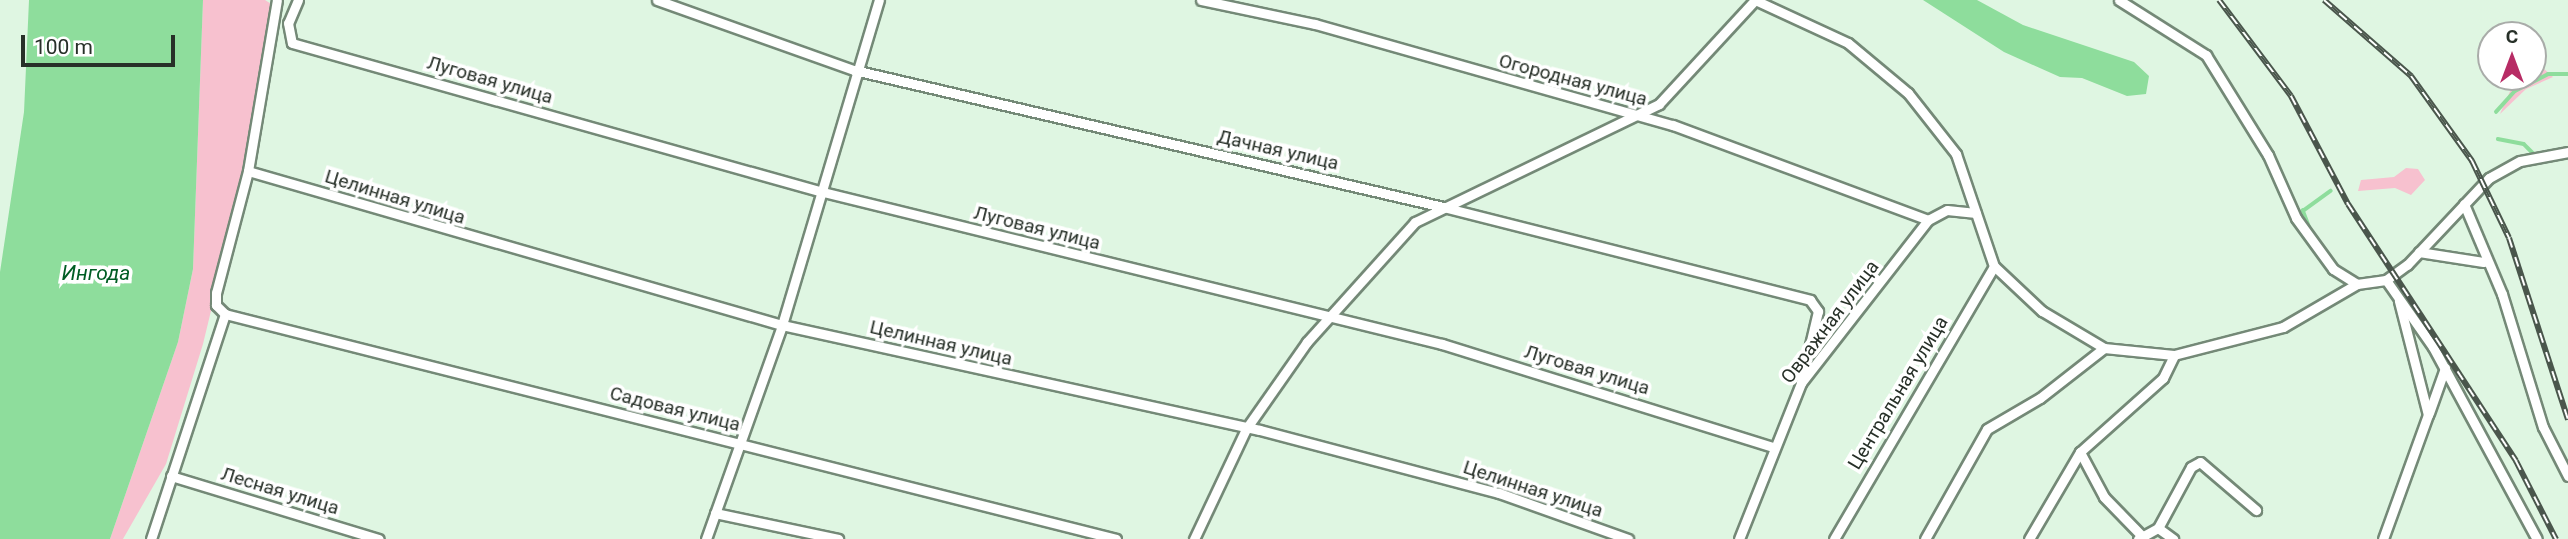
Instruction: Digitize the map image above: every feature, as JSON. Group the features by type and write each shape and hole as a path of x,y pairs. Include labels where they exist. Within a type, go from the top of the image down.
{"street":[{"path":"151,539 225,314 216,305 216,293 248,171 278,0"},
{"name":"Луговая улица","path":"298,0 288,23 292,43 819,191 1328,319 1442,344 1773,447"},
{"name":"Дачная улица","path":"657,0 854,70 1443,207 1810,300 1818,311 1801,383"},
{"path":"706,539 782,325 854,70 879,0"},
{"name":"Огородная улица","path":"1200,0 1315,24 1635,115 1928,219"},
{"path":"1194,539 1246,429 1328,319 1415,222 1673,94 1755,0 1848,43 1908,93 1956,154 1994,266 2042,311 2104,348 2174,355 2283,327 2357,284 2386,280 2420,252 2483,182 2520,161 2568,152"},
{"path":"2119,0 2206,55 2268,155 2296,218 2333,269 2357,284"},
{"name":"Целинная улица","path":"248,171 782,325 1246,429 1499,492 1628,539"},
{"path":"2464,204 2483,262 2502,294 2543,427 2568,476"},
{"path":"1928,219 1947,210 1976,214"},
{"name":"Овражная улица","path":"1739,539 1773,447 1801,383 1928,219"},
{"path":"2420,252 2483,262"},
{"name":"Центральная улица","path":"1834,539 1994,266"},
{"path":"2386,280 2445,368 2537,539"},
{"path":"2399,301 2428,415"},
{"name":"Садовая улица","path":"225,314 1116,539"},
{"path":"1925,539 1987,429 2040,398 2104,348"},
{"path":"2029,539 2080,452 2163,378 2174,355"},
{"path":"2383,539 2445,368"},
{"path":"2080,452 2104,497 2139,537 2158,528 2191,467 2200,462 2256,510"},
{"name":"Лесная улица","path":"171,476 379,539"},
{"path":"715,513 838,539"},
{"path":"2158,528 2172,539"}],"shaded area":[{"path":"203,0 265,0 276,7 264,91 203,344 166,464 123,539 110,539 178,342 193,269"},
{"path":"2510,91 2524,91 2500,114"},
{"path":"2406,168 2418,169 2425,180 2411,195 2395,188 2358,191 2361,180 2394,177"}],"water":[{"name":"Ингода","path":"29,0 203,0 193,269 178,342 110,539 0,539 0,272 24,112"},
{"path":"1923,0 1977,0 2023,25 2134,62 2149,76 2146,94 2127,96 2082,78 2060,77 2004,52"}],"waterway":[{"path":"2496,112 2515,91 2548,74 2568,74"},
{"path":"2498,139 2524,144 2533,153"},
{"path":"2312,235 2303,211 2331,191"}],"railway":[{"path":"2219,0 2291,96 2348,204 2516,461 2556,539"},
{"path":"2324,0 2411,76 2472,161 2509,238 2568,420"}]}
